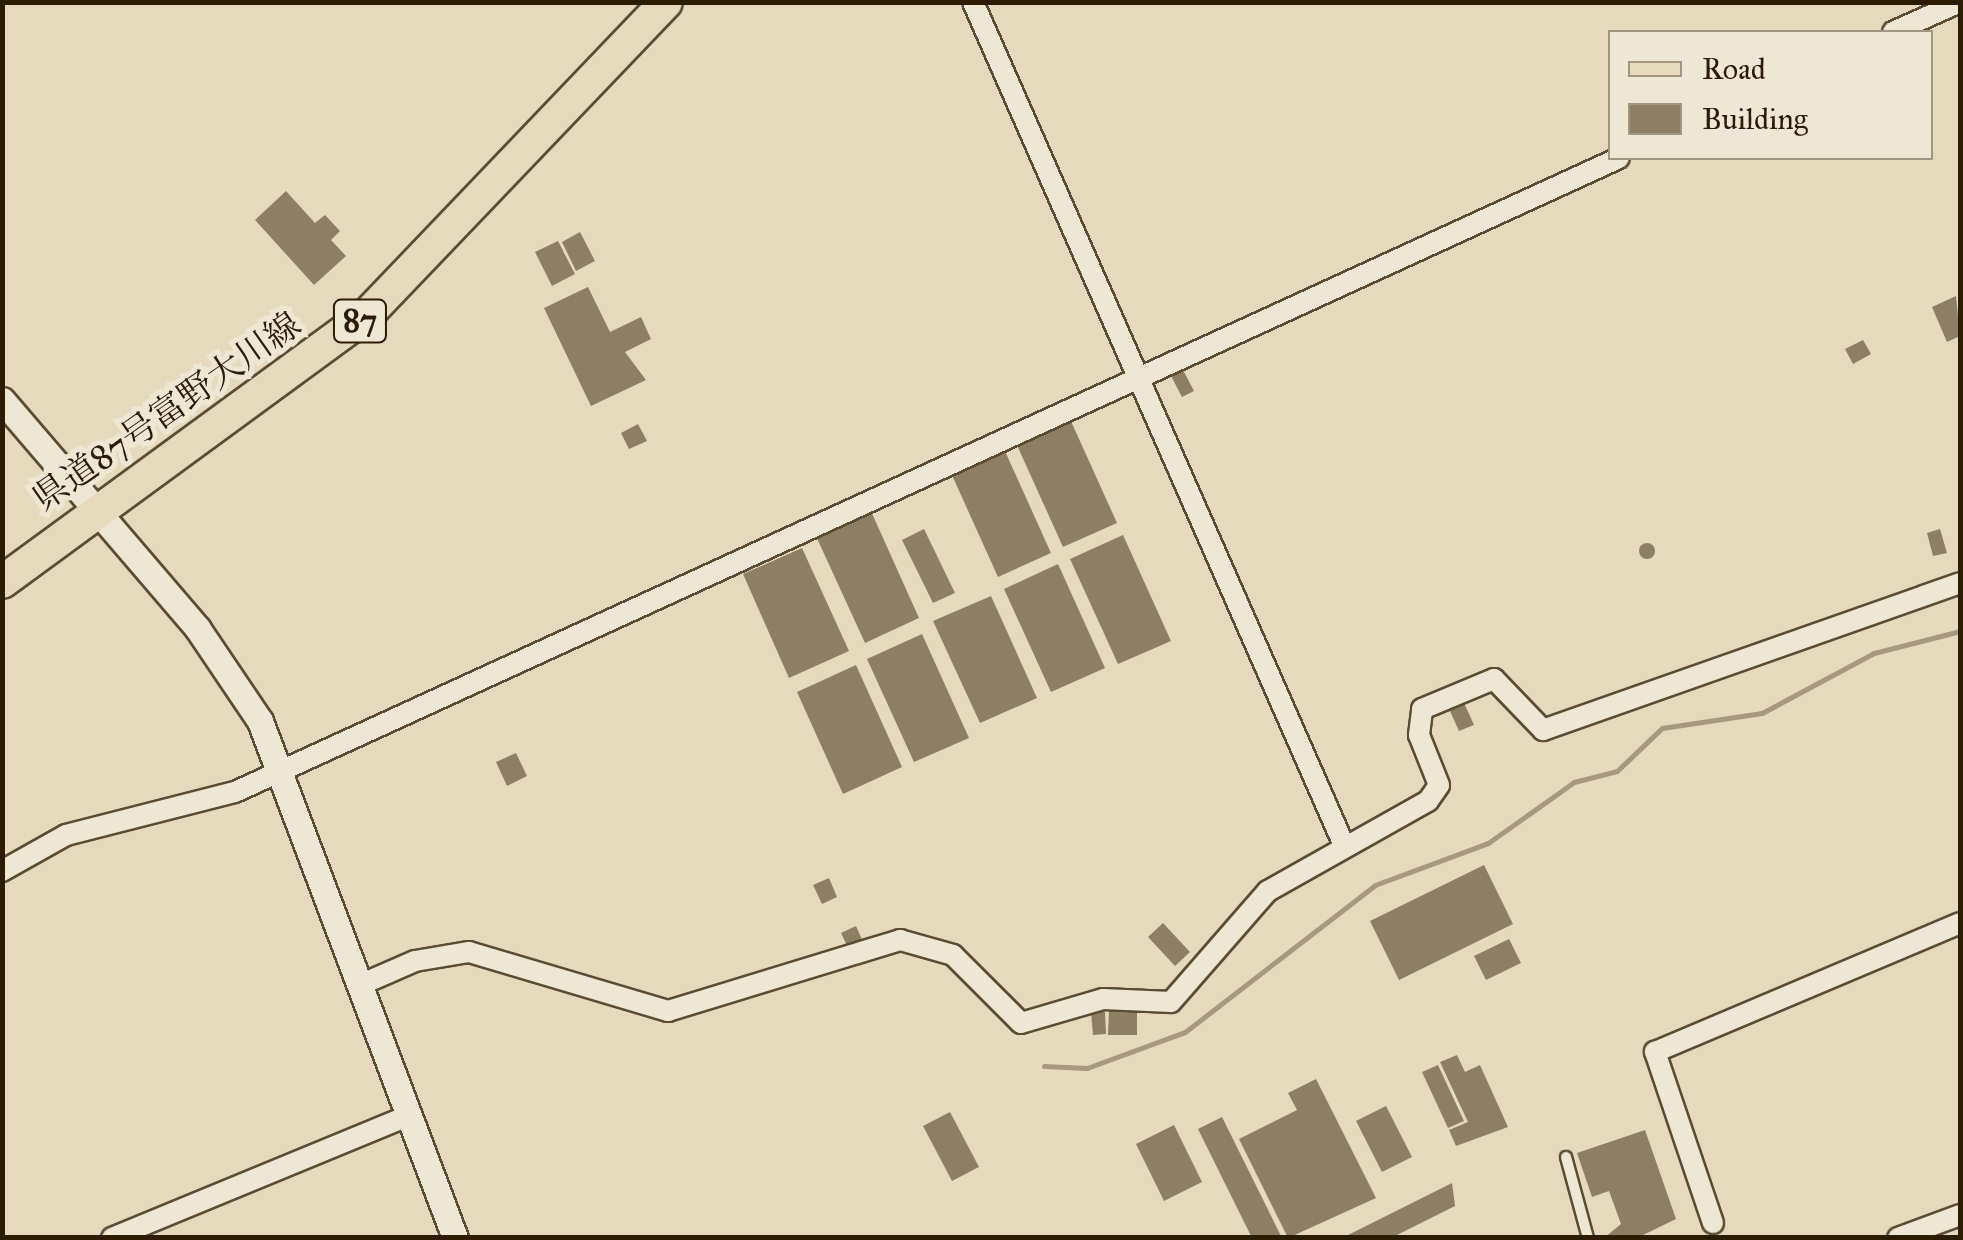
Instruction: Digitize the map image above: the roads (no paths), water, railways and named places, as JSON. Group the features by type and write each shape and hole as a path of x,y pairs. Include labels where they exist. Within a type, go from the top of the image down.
{"main road":[{"name":"県道87号富野大川線","path":"2,582 368,314 666,2"}],"street":[{"path":"973,2 1344,846"},
{"path":"1897,30 1960,2"},
{"path":"2,872 66,836 182,809 280,771 1615,160"},
{"path":"2,400 100,508 233,674 280,771 455,1238"},
{"path":"360,985 415,960 469,952 614,1002 668,1011 900,940 953,955 1021,1023 1041,1023 1103,998 1171,1002 1268,891 1428,800 1438,768 1417,720 1478,683 1506,681 1543,730 1960,583"},
{"path":"1713,1223 1655,1052 1960,923"},
{"path":"112,1238 410,1114"},
{"path":"1898,1238 1956,1224"}],"lane":[{"path":"1566,1157 1588,1238"}],"waterway":[{"path":"1044,1066 1087,1068 1185,1032 1375,885 1488,843 1574,782 1617,771 1662,728 1762,713 1874,653 1960,631"}]}
